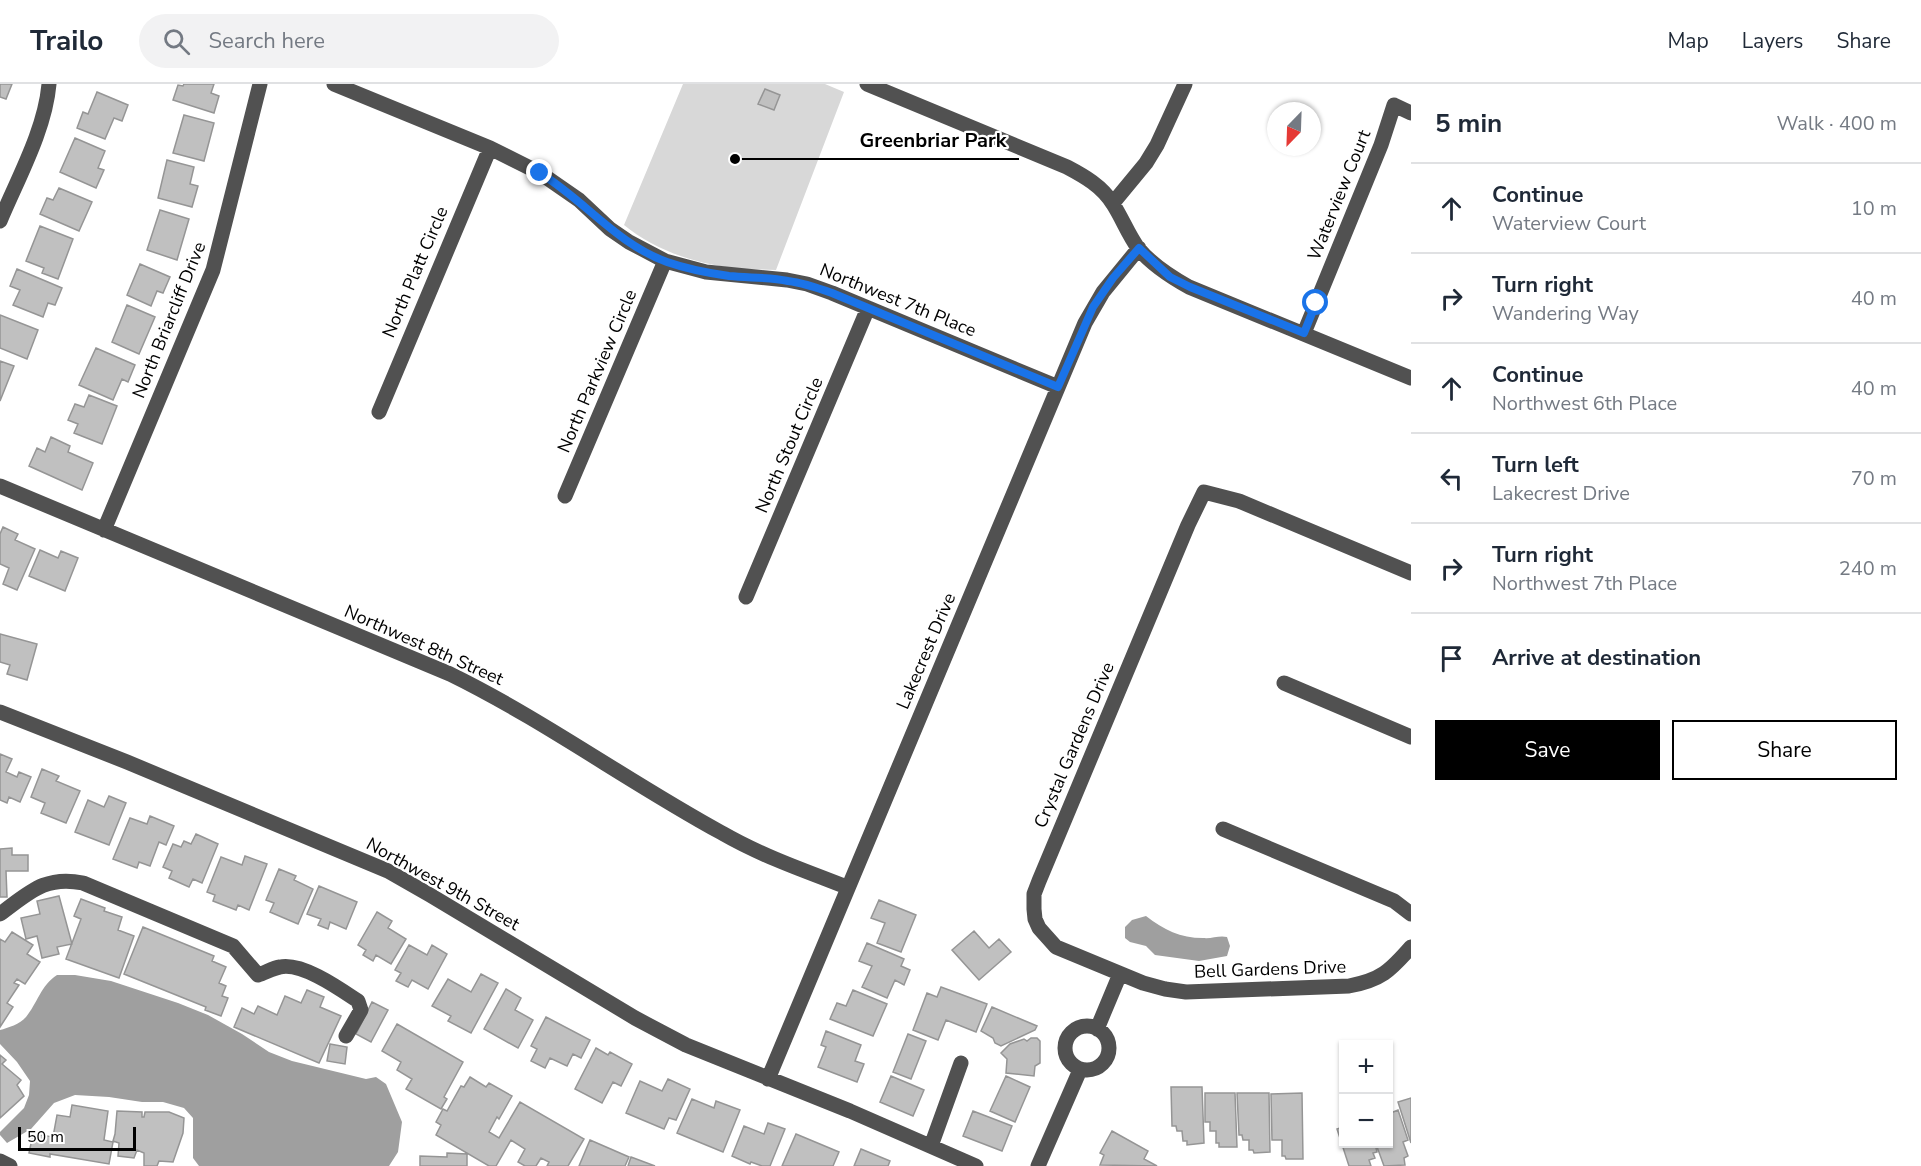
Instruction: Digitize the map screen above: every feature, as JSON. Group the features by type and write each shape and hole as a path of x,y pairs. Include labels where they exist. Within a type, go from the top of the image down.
{"street":[{"path":"0,221 40,129 48,100 49,84"},
{"name":"North Briarcliff Drive","path":"104,530 213,270 260,84"},
{"name":"Northwest 7th Place","path":"334,84 522,163 557,183 610,229 664,261 706,272 807,284 1058,387"},
{"path":"867,84 1067,167 1100,188 1113,203 1139,248 1170,277 1411,378"},
{"path":"1113,203 1146,163 1157,145 1185,84"},
{"name":"Waterview Court","path":"1304,333 1382,145 1394,105 1411,113"},
{"name":"North Platt Circle","path":"379,412 490,148"},
{"name":"Lakecrest Drive","path":"768,1079 1093,307 1113,278 1139,248"},
{"name":"North Parkview Circle","path":"566,496 664,261"},
{"name":"North Stout Circle","path":"746,597 868,308"},
{"name":"Northwest 8th Street","path":"0,486 465,681 721,833 772,858 848,887"},
{"name":"Crystal Gardens Drive","path":"1120,974 1067,952 1051,942 1035,919 1034,894 1179,546 1204,492 1239,501 1411,573"},
{"path":"1284,683 1411,737"},
{"name":"Northwest 9th Street","path":"0,712 127,762 388,872 441,901 635,1018 686,1045 854,1113 976,1166"},
{"path":"1223,829 1394,901 1411,914"},
{"path":"0,914 50,882 67,880 83,884 234,946 258,975 280,966 292,966 338,988 358,1001 361,1010 346,1036"},
{"name":"Bell Gardens Drive","path":"1120,974 1165,989 1186,992 1349,986 1378,978 1397,963 1411,947"},
{"path":"1097,1029 1120,974"},
{"path":"1083,1026 1097,1029 1105,1035 1109,1053 1098,1068 1080,1070 1070,1063 1065,1055 1065,1043 1075,1029 1083,1026"},
{"path":"931,1146 961,1063"},
{"path":"1038,1166 1080,1070"},
{"path":"0,1161 10,1166"}],"shaded area":[{"path":"683,84 825,84 844,92 776,270 733,268 689,259 648,242 624,225"},
{"path":"1146,916 1180,935 1195,938 1227,937 1230,946 1227,956 1199,961 1155,955 1146,946 1130,942 1125,938 1125,927 1132,920"},
{"path":"57,975 75,975 111,981 208,1015 269,1052 292,1061 366,1079 376,1077 386,1084 402,1122 398,1152 389,1166 199,1166 193,1158 193,1118 184,1108 163,1102 75,1095 54,1103 31,1129 7,1143 0,1132 24,1108 29,1095 30,1081 17,1062 0,1044 0,1030 23,1019 30,1012 43,989"}],"building":[{"path":"0,84 12,84 6,99 0,97"},
{"path":"184,84 214,84 211,93 219,96 214,113 173,100 178,85 183,86"},
{"path":"765,89 780,95 774,110 758,104"},
{"path":"97,92 128,105 122,121 114,118 105,139 77,128 83,112 88,114"},
{"path":"184,115 214,123 204,161 173,153"},
{"path":"75,138 105,151 98,168 104,170 96,188 60,172"},
{"path":"167,160 194,167 190,184 198,186 192,207 158,198"},
{"path":"59,188 92,202 79,231 40,214 47,198 53,200"},
{"path":"160,210 189,219 177,260 147,250"},
{"path":"40,226 73,239 58,279 42,273 44,268 26,261"},
{"path":"140,264 170,277 163,293 157,291 151,306 127,295"},
{"path":"17,269 62,288 55,305 48,303 43,317 13,305 20,290 10,286"},
{"path":"127,305 155,317 139,354 112,342"},
{"path":"0,315 38,330 27,359 0,348"},
{"path":"96,348 135,365 128,382 122,379 113,400 79,385"},
{"path":"0,361 14,366 0,401"},
{"path":"89,395 117,406 102,444 74,433 78,424 68,420 75,404 84,407"},
{"path":"51,437 70,446 68,452 93,463 82,490 29,466 37,448 45,452"},
{"path":"3,527 18,534 15,540 35,549 17,590 3,584 9,568 0,564 0,534"},
{"path":"40,550 58,558 61,551 78,558 65,591 29,576"},
{"path":"0,634 37,644 27,680 7,674 10,665 0,662"},
{"path":"0,754 12,759 6,772 17,777 19,772 31,777 20,802 9,797 7,803 0,800"},
{"path":"42,769 59,776 56,781 80,791 66,823 41,813 45,803 31,797"},
{"path":"109,796 126,803 109,845 75,832 88,800 104,807"},
{"path":"150,816 174,826 166,845 159,842 150,866 139,862 137,868 113,859 130,818 147,824"},
{"path":"196,834 218,844 202,883 193,879 189,887 169,878 172,871 163,867 173,844 181,847 184,841 191,844"},
{"path":"12,848 12,855 28,855 28,871 6,871 7,897 0,897 0,849"},
{"path":"245,856 267,864 249,910 238,905 236,910 213,901 215,895 207,892 221,857 242,865"},
{"path":"279,869 296,876 294,880 313,889 298,924 270,912 274,903 266,900"},
{"path":"319,886 357,902 346,929 330,922 328,929 318,925 321,919 307,914"},
{"path":"59,896 72,944 57,947 59,954 42,958 37,936 26,939 21,918 40,914 37,901"},
{"path":"81,899 122,917 118,930 134,936 119,978 66,959 81,919 74,916"},
{"path":"879,900 916,915 901,952 877,943 885,923 871,918"},
{"path":"377,912 392,921 388,928 406,939 391,964 376,955 373,961 363,955 366,950 358,945"},
{"path":"143,927 214,956 212,961 226,967 219,983 226,986 222,996 228,998 221,1016 205,1010 206,1007 124,974"},
{"path":"974,931 989,948 999,939 1011,952 979,980 952,950"},
{"path":"12,932 33,945 27,954 40,962 25,984 17,979 14,983 19,985 7,1003 13,1007 0,1027 0,939 5,942"},
{"path":"867,943 904,959 901,966 910,970 904,985 895,980 887,998 862,987 872,966 859,961"},
{"path":"409,945 427,955 432,945 447,954 428,989 412,980 408,987 396,981 401,973 395,970"},
{"path":"481,974 498,983 471,1033 448,1021 451,1016 432,1006 448,979 471,992"},
{"path":"941,987 987,1004 976,1032 946,1020 938,1040 913,1030 927,993 937,997"},
{"path":"506,989 521,998 515,1010 533,1020 518,1048 484,1029"},
{"path":"307,990 324,997 320,1007 341,1016 319,1063 234,1027 242,1008 254,1014 258,1006 277,1015 285,996 301,1003"},
{"path":"853,990 887,1004 873,1036 830,1019 837,1003 846,1006"},
{"path":"372,1002 388,1010 371,1042 356,1034"},
{"path":"992,1007 1037,1026 1035,1030 1001,1046 981,1031"},
{"path":"546,1017 590,1040 581,1058 573,1054 567,1066 550,1058 545,1068 531,1061 537,1049 531,1046"},
{"path":"397,1024 463,1062 444,1097 447,1099 441,1109 406,1089 412,1079 397,1070 401,1062 382,1051"},
{"path":"826,1031 861,1045 855,1061 864,1064 857,1082 818,1067 826,1047 821,1045"},
{"path":"908,1034 926,1041 911,1079 893,1072"},
{"path":"1037,1038 1040,1041 1040,1063 1035,1066 1034,1076 1006,1073 1007,1059 1001,1053 1010,1044"},
{"path":"330,1044 347,1047 345,1064 327,1061"},
{"path":"596,1048 608,1055 610,1052 632,1064 621,1086 613,1082 602,1103 575,1089"},
{"path":"0,1055 6,1060 2,1064 21,1080 17,1085 24,1096 0,1118"},
{"path":"891,1076 924,1090 913,1116 880,1102"},
{"path":"1006,1076 1030,1087 1015,1122 990,1111"},
{"path":"470,1077 486,1087 489,1083 512,1096 489,1132 499,1138 520,1102 584,1139 568,1166 547,1166 549,1162 541,1158 536,1166 525,1166 518,1162 525,1149 511,1140 496,1166 489,1166 436,1135 441,1125 436,1122 443,1109 447,1111 461,1086 464,1087"},
{"path":"668,1079 690,1089 676,1120 669,1118 664,1129 626,1113 640,1081 662,1091"},
{"path":"1171,1087 1202,1087 1204,1143 1187,1145 1187,1141 1183,1141 1182,1131 1177,1131 1176,1126 1172,1126"},
{"path":"1205,1093 1235,1093 1237,1147 1219,1147 1219,1143 1216,1143 1216,1131 1210,1131 1210,1122 1205,1122"},
{"path":"1237,1093 1269,1093 1270,1152 1254,1153 1253,1150 1249,1150 1249,1140 1243,1140 1242,1135 1239,1135"},
{"path":"1302,1093 1303,1159 1286,1159 1282,1156 1282,1140 1272,1140 1271,1094"},
{"path":"1411,1098 1411,1143 1398,1102"},
{"path":"692,1099 714,1108 716,1101 740,1110 723,1152 677,1133"},
{"path":"72,1105 108,1111 104,1140 113,1142 109,1164 50,1154 50,1157 29,1153 33,1134 53,1137 57,1115 70,1117"},
{"path":"1398,1110 1408,1140 1403,1142 1408,1156 1404,1158 1405,1165 1384,1166 1377,1148 1393,1148 1393,1112"},
{"path":"117,1111 142,1112 142,1117 145,1112 169,1112 184,1118 183,1133 173,1162 159,1161 157,1166 144,1166 144,1153 137,1150 134,1158 118,1156 119,1143 113,1141"},
{"path":"973,1111 1012,1126 1002,1151 963,1136"},
{"path":"768,1123 785,1129 770,1166 751,1162 750,1164 732,1156 744,1126 764,1134"},
{"path":"1112,1131 1148,1151 1144,1159 1157,1166 1100,1165 1104,1155 1100,1153"},
{"path":"796,1134 839,1152 833,1166 782,1166"},
{"path":"590,1140 629,1157 625,1166 579,1166"},
{"path":"1343,1148 1376,1148 1377,1152 1373,1153 1375,1158 1369,1160 1371,1166 1349,1166"},
{"path":"861,1149 890,1161 888,1166 854,1166"},
{"path":"447,1153 467,1154 467,1166 420,1166 420,1156 447,1157"},
{"path":"631,1157 655,1166 628,1166"}],"place":[{"name":"Greenbriar Park","path":"735,159"}],"route":[{"path":"540,173 579,200 610,229 664,261 728,276 787,280 807,284 1058,387 1093,307 1113,278 1139,248 1170,277 1304,333 1316,303"}]}
